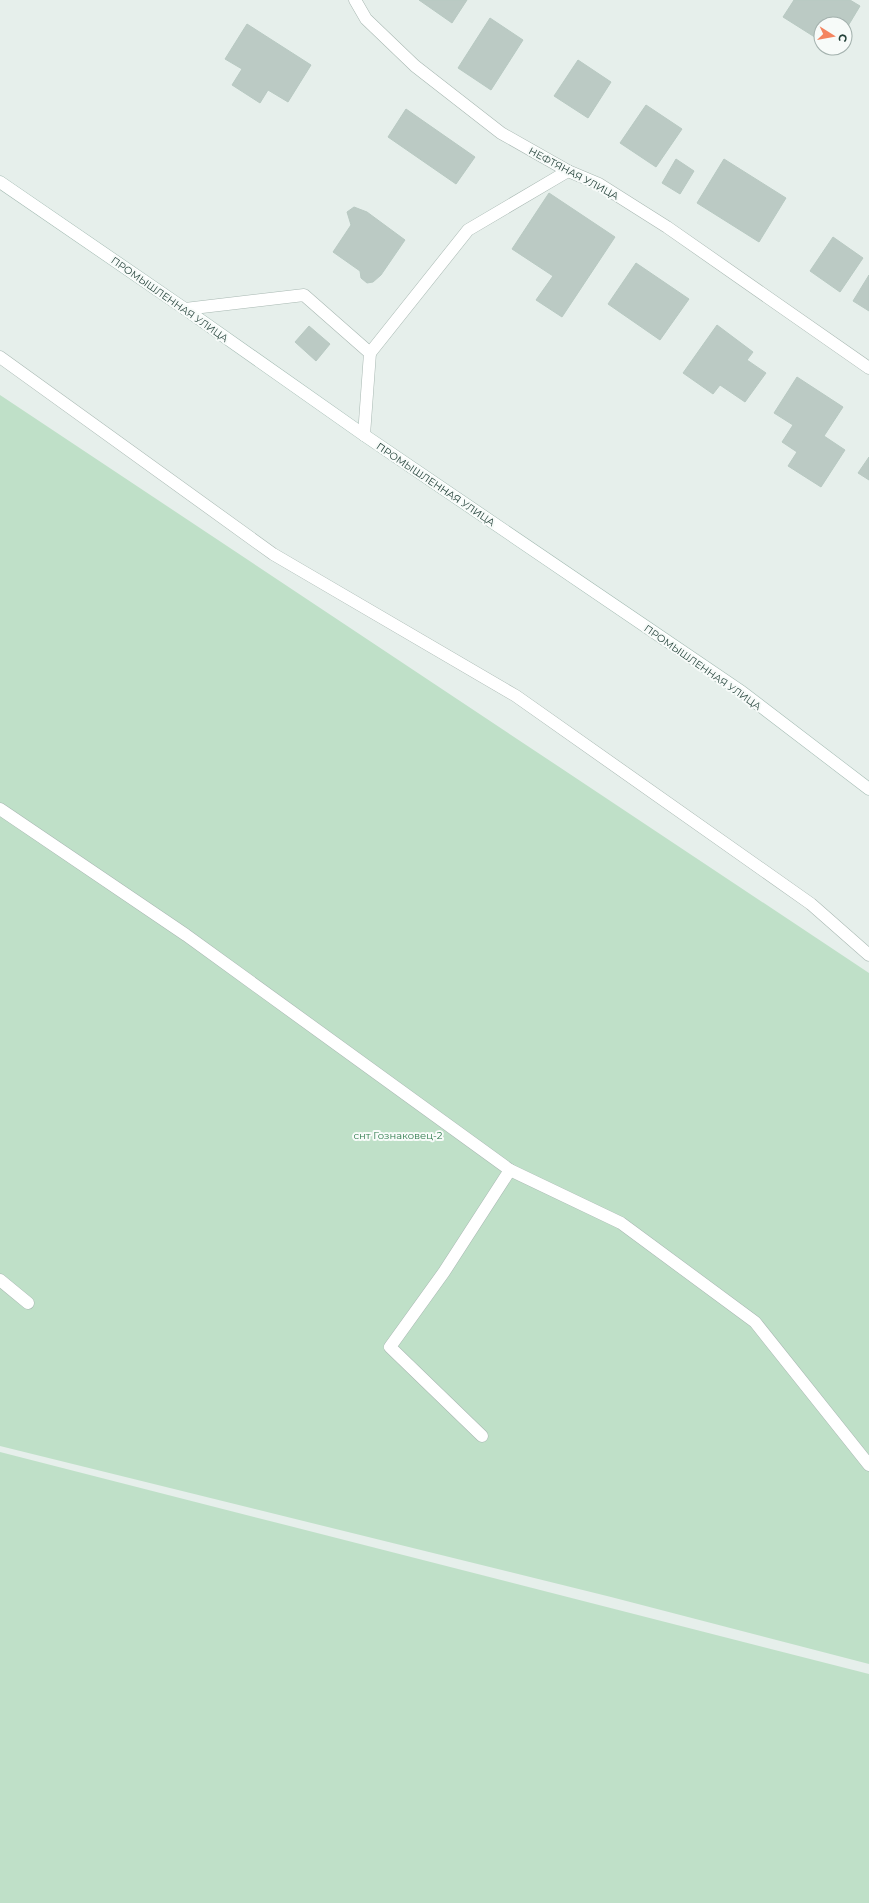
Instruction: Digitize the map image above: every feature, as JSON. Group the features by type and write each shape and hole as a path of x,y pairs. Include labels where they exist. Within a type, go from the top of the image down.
{"main road":[{"name":"НЕФТЯНАЯ УЛИЦА","path":"355,0 366,19 415,66 501,133 568,171 599,184 667,227 869,368"},
{"path":"364,435 370,353 468,230 568,171"},
{"name":"ПРОМЫШЛЕННАЯ УЛИЦА","path":"0,182 185,309 364,435 742,692 869,789"},
{"path":"185,309 304,295 370,353"},
{"path":"0,357 273,554 516,696 811,904 869,956"},
{"path":"0,809 186,935 510,1170 621,1223 755,1322 869,1465"},
{"path":"482,1436 390,1347 444,1272 510,1170"},
{"path":"0,1280 28,1303"}],"green space":[{"name":"снт Гознаковец-2","path":"0,395 869,973 869,1664 611,1597 0,1446"},
{"path":"0,1452 869,1674 869,1903 0,1903"}],"building":[{"path":"419,0 467,0 452,23"},
{"path":"794,0 850,0 860,6 853,18 853,16 813,16 813,36 783,17"},
{"path":"490,18 523,40 491,90 458,68"},
{"path":"247,24 311,65 288,102 268,90 260,103 232,85 242,69 225,59"},
{"path":"578,60 611,82 588,118 554,96"},
{"path":"646,105 682,129 656,167 620,143"},
{"path":"406,109 475,157 456,184 388,137"},
{"path":"676,159 694,171 680,194 662,183"},
{"path":"724,159 786,198 759,242 697,203"},
{"path":"549,193 615,237 562,317 536,300 553,276 512,249"},
{"path":"354,207 367,212 405,240 381,275 373,282 367,283 361,278 360,271 333,252 351,225 347,212"},
{"path":"833,237 863,258 840,292 810,271"},
{"path":"636,263 689,299 660,340 608,304"},
{"path":"869,275 869,311 853,301"},
{"path":"717,325 753,352 747,360 766,373 745,402 720,385 713,394 683,373"},
{"path":"309,326 330,344 316,361 295,342"},
{"path":"797,377 843,407 824,436 845,450 821,487 788,466 797,452 782,442 793,425 774,413"},
{"path":"869,457 869,480 858,473"}]}
